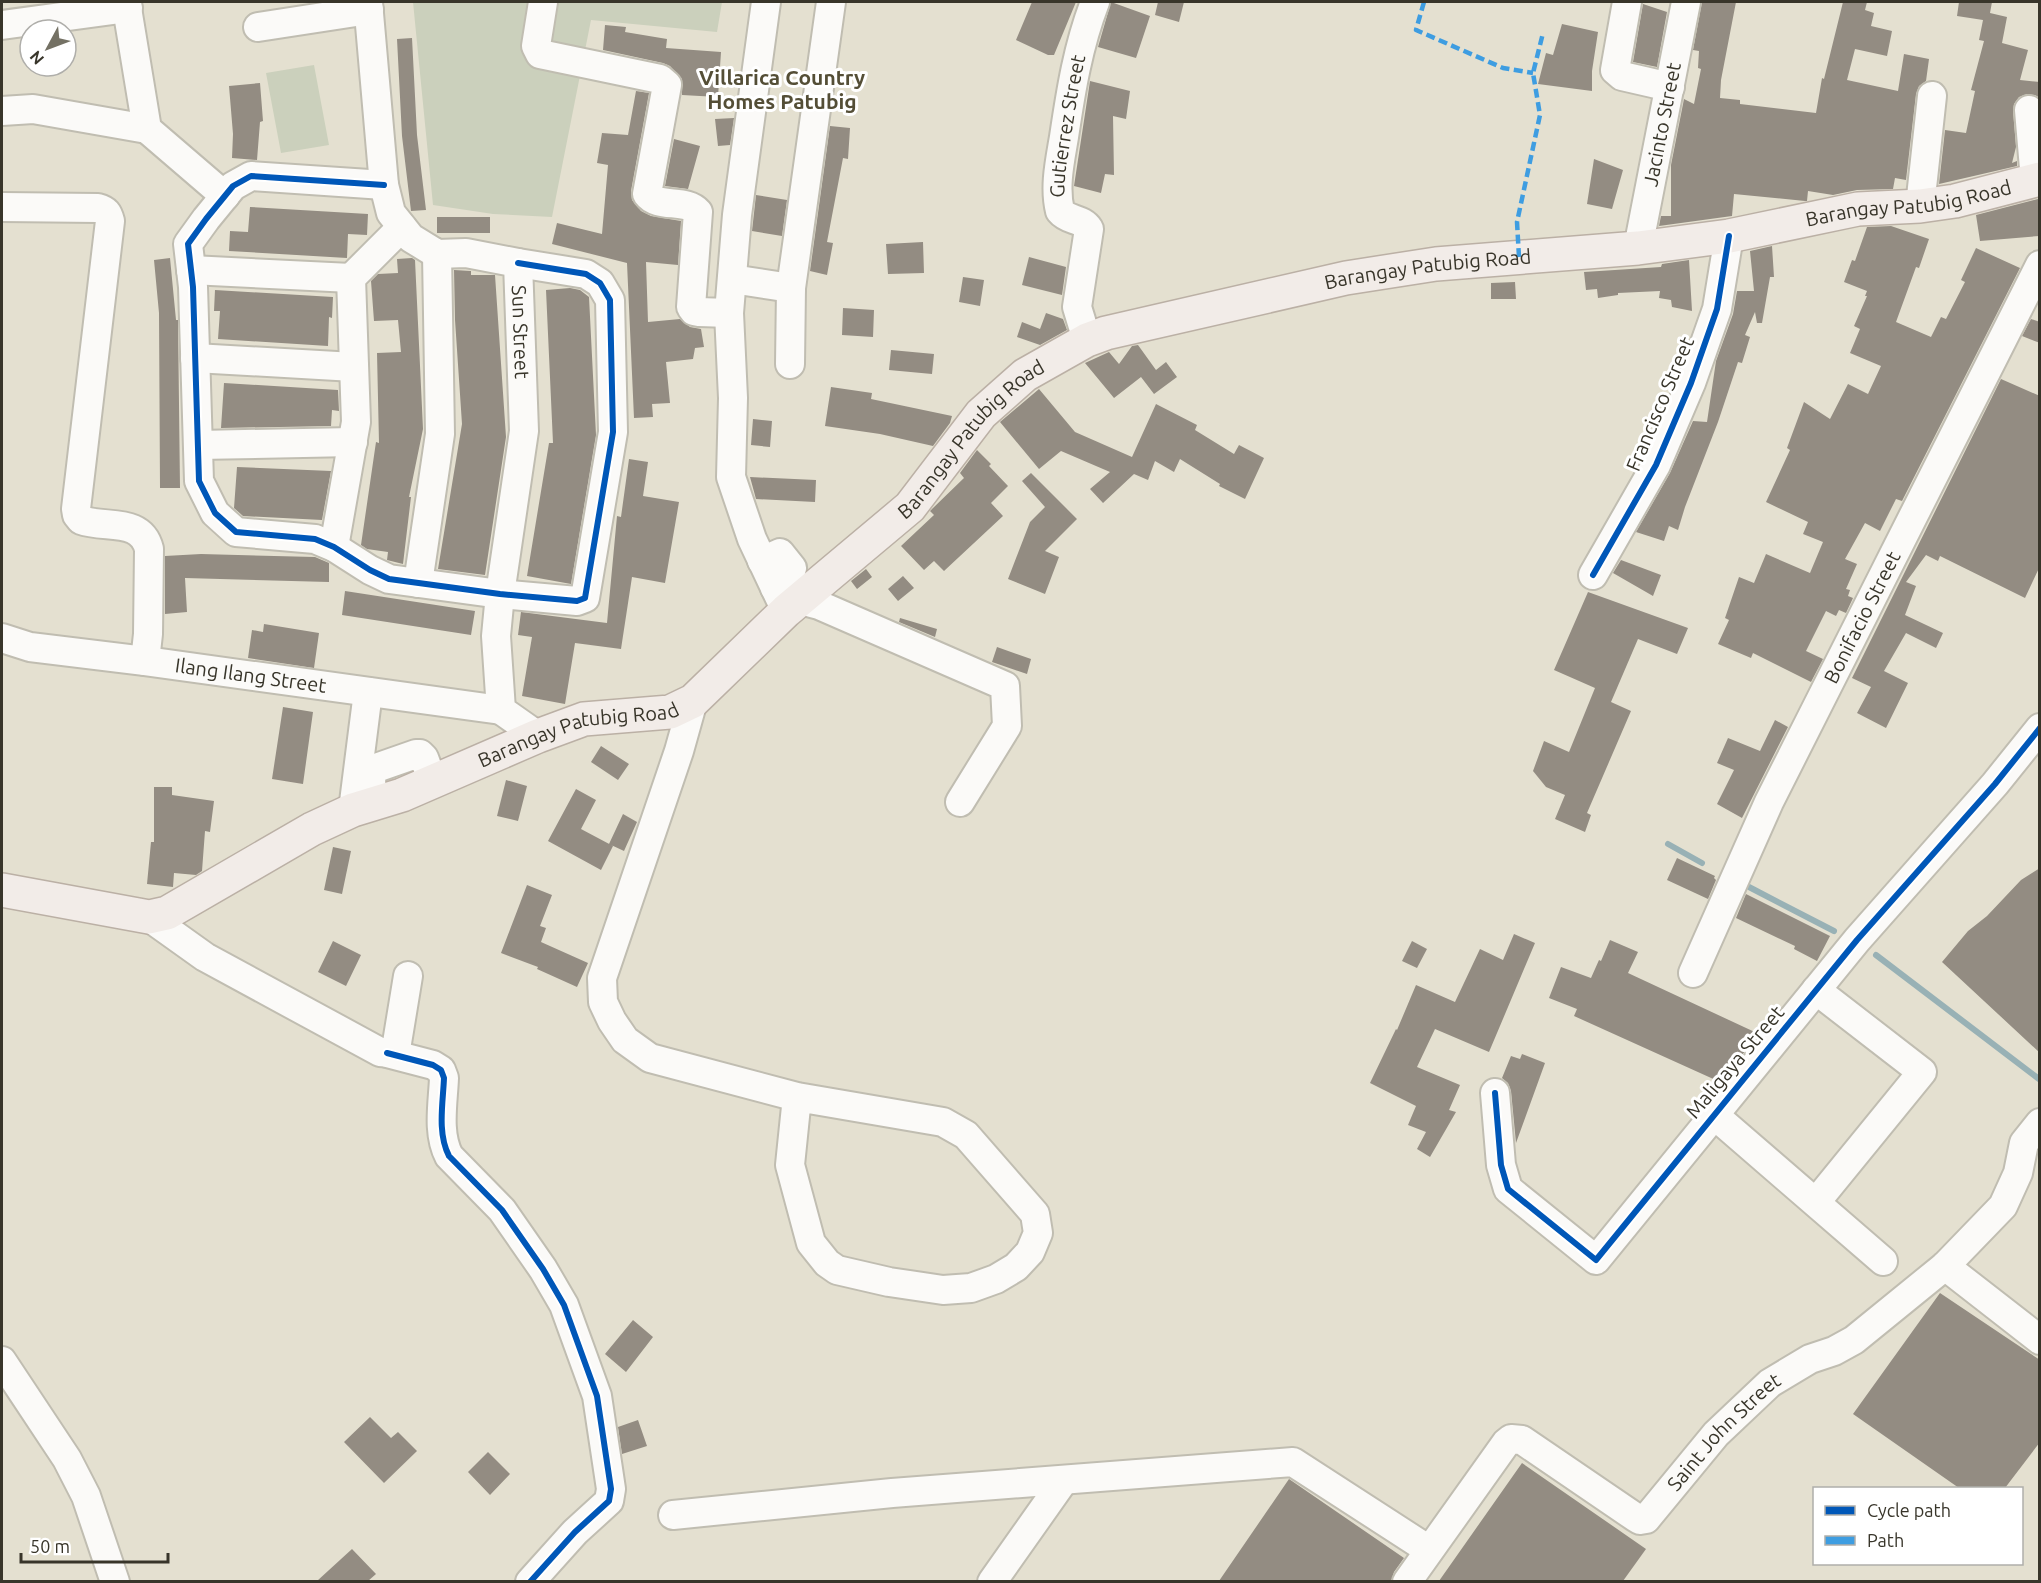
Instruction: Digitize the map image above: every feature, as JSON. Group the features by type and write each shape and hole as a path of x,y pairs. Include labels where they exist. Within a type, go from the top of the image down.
{"main road":[{"name":"Barangay Patubig Road","path":"2,890 149,917 167,913 312,829 362,807 402,795 538,736 584,719 670,712 693,700 787,600 910,507 981,414 1025,375 1087,340 1106,333 1346,278 1436,264 1638,248 1729,236 1858,209 1920,206 1955,201 2037,180"}],"street":[{"path":"543,2 536,46 540,54 660,79 667,85 647,194 654,200 691,207 698,212 691,307 694,311 699,312 729,313"},
{"path":"766,2 737,215 729,313 733,398 731,477 762,561 787,600 819,605 1005,686 1007,726 960,802"},
{"path":"790,364 791,288 831,2"},
{"name":"Gutierrez Street","path":"1087,340 1077,307 1089,229 1086,224 1067,217 1060,211 1058,179 1075,64 1084,29 1095,2"},
{"path":"1627,2 1615,70 1622,76 1670,87"},
{"name":"Jacinto Street","path":"1638,248 1686,2"},
{"path":"2,25 127,4 147,129"},
{"path":"258,27 368,6 384,185 391,213 411,238 436,254 440,434 418,583"},
{"path":"1920,206 1932,96"},
{"path":"2,111 33,109 147,129 225,196"},
{"path":"2029,110 2037,180"},
{"path":"384,185 251,176 233,186 188,244 199,481 215,513 236,532 315,539 334,547 389,579 500,594 577,601 585,598 613,432 610,300 600,283 586,274 518,263"},
{"path":"2,207 98,208 104,209 109,214 76,508 81,519 135,529 146,539 149,549 148,634 145,661"},
{"path":"334,547 356,422 351,278 402,227"},
{"name":"Francisco Street","path":"1593,575 1656,465 1691,383 1717,309 1729,236"},
{"name":"Sun Street","path":"436,254 466,253 518,263 524,431 496,636 501,711"},
{"name":"Bonifacio Street","path":"1694,973 1769,802 2040,265"},
{"path":"191,270 351,278"},
{"path":"732,279 791,288"},
{"path":"195,358 354,367"},
{"path":"198,445 353,442"},
{"name":"Ilang Ilang Street","path":"2,638 30,647 501,711"},
{"path":"362,807 368,692"},
{"path":"693,700 679,751 602,978 603,1002 612,1021 625,1040 650,1058 797,1097 943,1122 966,1135 1035,1214 1038,1233 1030,1252 1016,1267 996,1279 971,1288 943,1290 889,1282 837,1269 827,1263 811,1243 790,1165 797,1097"},
{"path":"501,711 538,736"},
{"name":"Maligaya Street","path":"1495,1093 1501,1164 1508,1189 1596,1260 1857,940 1995,783 2040,728"},
{"path":"149,917 205,957 380,1052 433,1065 441,1070 444,1078 442,1138 445,1148 449,1156 502,1210 543,1269 564,1305 597,1396 611,1489 609,1501 575,1532 530,1581"},
{"path":"387,1053 397,1044 408,976"},
{"path":"1816,990 1922,1072 1816,1203"},
{"path":"1713,1114 1883,1261"},
{"name":"Saint John Street","path":"1407,1581 1511,1439 1522,1440 1635,1517 1640,1520 1646,1519 1716,1434 1770,1383 1810,1359 1834,1351 1854,1340 1945,1266 2003,1206 2019,1173 2024,1143 2040,1123"},
{"path":"1945,1266 2040,1340"},
{"path":"2,1361 67,1460 86,1496 115,1581"},
{"path":"674,1515 892,1493 1293,1462 1429,1550"},
{"path":"992,1581 1064,1480"}],"green space":[{"path":"413,2 722,2 717,32 591,20 552,217 493,214 433,205"},
{"path":"314,65 329,145 281,153 266,73"}],"building":[{"path":"1032,2 1076,2 1054,55 1048,55 1016,40"},
{"path":"1111,2 1150,16 1136,58 1098,47"},
{"path":"1158,2 1184,2 1179,22 1155,15"},
{"path":"1702,2 1736,2 1721,80 1720,98 1740,100 1740,104 1816,113 1822,78 1824,79 1843,2 1867,2 1865,10 1874,13 1871,26 1892,31 1887,56 1855,49 1847,80 1898,91 1904,54 1929,59 1926,81 1919,86 1916,94 1906,180 1895,178 1893,189 1857,190 1833,195 1808,191 1807,201 1734,194 1732,216 1659,226 1661,216 1671,216 1671,165 1684,99 1694,104 1701,69 1698,68 1699,51 1693,50"},
{"path":"1959,2 1992,2 1990,13 2007,17 2002,43 2028,50 2020,80 2040,82 2040,98 2027,94 2019,97 2014,104 2016,147 2012,163 2017,161 2017,166 1939,184 1945,130 1966,133 1975,91 1971,90 1984,41 1979,40 1983,20 1957,16"},
{"path":"1643,4 1667,12 1657,67 1633,62"},
{"path":"1562,24 1598,32 1592,71 1592,91 1538,84 1546,53 1553,55"},
{"path":"605,25 626,27 625,32 667,39 666,48 721,52 718,97 682,95 682,79 670,66 603,50"},
{"path":"412,38 417,135 426,210 411,211 402,136 397,39"},
{"path":"1090,81 1130,91 1126,119 1113,116 1114,175 1105,174 1101,193 1074,186"},
{"path":"260,83 263,121 260,122 257,160 232,158 233,134 229,86"},
{"path":"636,91 649,93 631,191 632,200 641,211 651,216 681,221 678,265 646,262 648,322 680,319 690,327 701,329 704,347 695,348 693,359 666,362 670,403 652,404 653,417 634,418 627,263 552,244 557,223 602,234 608,165 597,163 602,133 628,135"},
{"path":"734,118 730,145 718,146 715,119"},
{"path":"830,126 850,128 848,159 843,158 827,242 833,243 827,275 810,271"},
{"path":"674,139 700,146 688,189 665,186"},
{"path":"1594,159 1623,170 1612,209 1587,204"},
{"path":"756,195 787,200 782,236 752,231"},
{"path":"2038,199 2039,236 1980,241 1976,215"},
{"path":"250,207 368,214 367,235 348,234 347,258 229,251 230,231 248,232"},
{"path":"437,217 490,217 490,233 437,233"},
{"path":"1891,226 1929,239 1896,322 1931,337 1941,317 1946,319 1965,282 1961,280 1976,248 2020,268 1902,501 1896,499 1880,531 1865,523 1845,559 1857,564 1846,589 1850,590 1848,596 1853,598 1846,613 1839,610 1836,616 1826,611 1806,651 1823,659 1811,682 1753,653 1751,658 1718,644 1729,620 1725,618 1739,577 1754,583 1766,554 1810,573 1823,542 1803,534 1808,522 1766,502 1790,450 1787,448 1804,402 1830,419 1848,384 1868,394 1881,366 1850,353 1860,329 1854,326 1867,291 1844,282 1852,260 1855,261 1867,227"},
{"path":"923,242 924,273 888,274 886,244"},
{"path":"1772,246 1774,277 1770,277 1762,323 1757,323 1755,312 1745,335 1750,337 1742,363 1738,362 1678,530 1669,526 1664,541 1636,532 1670,473 1693,421 1707,422 1716,361 1733,314 1737,291 1754,291 1750,251"},
{"path":"1029,257 1066,267 1062,295 1022,285"},
{"path":"170,258 176,320 178,320 180,488 160,488 159,313 154,260"},
{"path":"412,258 415,260 423,429 409,497 411,497 403,564 387,560 388,552 367,549 361,545 376,442 379,443 377,353 401,352 398,320 374,321 371,281 378,274 398,273 397,259"},
{"path":"1689,260 1692,311 1672,307 1671,300 1659,298 1660,291 1618,293 1618,295 1598,298 1597,289 1586,290 1584,272 1661,267 1662,264"},
{"path":"454,270 471,271 471,275 495,275 506,437 485,575 438,569 462,424"},
{"path":"963,277 984,280 980,306 959,302"},
{"path":"1515,282 1516,299 1491,299 1491,283"},
{"path":"570,288 580,290 589,297 596,435 571,584 527,576 549,443 553,443 546,290"},
{"path":"215,290 333,297 332,318 329,317 328,346 218,339 220,311 214,311"},
{"path":"843,308 874,310 873,337 842,335"},
{"path":"1046,313 1063,319 1067,330 1040,345 1017,337 1022,322 1040,329"},
{"path":"2031,319 2040,322 2040,343 2022,336"},
{"path":"1138,345 1156,370 1166,362 1177,377 1154,394 1141,377 1114,398 1085,363 1109,352 1119,364 1132,346"},
{"path":"891,350 934,354 932,374 889,370"},
{"path":"2001,379 2040,396 2040,566 2025,598 1940,556 1938,561 1926,555 1906,582 1916,586 1905,615 1943,633 1936,648 1906,633 1884,671 1908,683 1886,728 1857,713 1871,687 1852,678"},
{"path":"224,383 338,390 339,411 332,410 331,426 221,428"},
{"path":"831,387 872,393 871,399 952,416 950,423 933,446 880,434 825,426"},
{"path":"1039,389 1075,432 1132,457 1156,404 1197,425 1195,430 1234,454 1239,445 1264,458 1245,499 1219,486 1220,484 1180,459 1174,472 1155,461 1148,480 1134,474 1103,503 1090,489 1110,472 1061,451 1039,469 1000,422"},
{"path":"753,419 772,421 770,447 751,445"},
{"path":"977,450 1008,486 991,503 1003,516 944,571 934,561 924,570 901,546 934,515 930,511 964,478 960,473"},
{"path":"629,459 648,462 643,496 679,502 665,583 632,577 621,649 575,643 565,704 522,696 532,637 518,635 521,612 607,623 617,516 621,517"},
{"path":"237,467 331,471 322,520 243,516 234,508"},
{"path":"1031,473 1077,519 1045,551 1059,557 1045,594 1008,579 1030,522 1045,507 1022,481"},
{"path":"750,477 816,480 815,502 756,499"},
{"path":"201,554 315,557 329,563 329,582 185,578 187,612 165,614 165,556"},
{"path":"1621,560 1661,575 1653,596 1613,573"},
{"path":"866,569 872,577 857,589 851,581"},
{"path":"903,576 914,588 898,601 888,589"},
{"path":"345,591 475,611 471,635 342,615"},
{"path":"1588,592 1688,628 1677,654 1638,639 1611,702 1631,711 1587,813 1591,815 1585,832 1555,819 1565,795 1546,787 1533,771 1544,741 1569,752 1595,688 1554,670"},
{"path":"900,618 937,629 935,637 899,622"},
{"path":"264,624 319,633 314,668 248,658 252,630 263,632"},
{"path":"997,647 1031,659 1027,674 992,662"},
{"path":"283,707 313,712 303,784 272,779"},
{"path":"1775,720 1788,727 1742,818 1717,804 1734,770 1717,763 1728,738 1760,751"},
{"path":"601,746 629,764 618,780 591,762"},
{"path":"506,780 527,786 518,821 497,816"},
{"path":"154,787 172,787 172,795 214,801 210,832 205,831 202,871 196,875 174,873 173,887 147,884 151,842 154,842"},
{"path":"576,789 596,800 581,829 613,846 601,870 548,841"},
{"path":"623,814 637,822 624,851 609,844"},
{"path":"333,847 351,851 342,894 324,890"},
{"path":"1677,858 1715,876 1716,880 1708,899 1667,880"},
{"path":"2040,868 2040,1053 1942,962 1968,931 1987,916 2021,880"},
{"path":"527,885 552,895 540,926 546,928 541,942 588,963 577,987 537,969 538,967 501,953"},
{"path":"1746,894 1830,936 1817,961 1794,949 1795,946 1736,918"},
{"path":"1514,934 1535,943 1489,1052 1435,1029 1417,1067 1460,1085 1449,1110 1456,1112 1430,1157 1417,1149 1426,1132 1408,1125 1416,1106 1370,1083 1397,1030 1416,985 1455,1002 1480,949 1503,960"},
{"path":"1610,940 1638,952 1628,973 1759,1034 1720,1082 1574,1016 1577,1009 1549,998 1561,967 1591,978"},
{"path":"333,941 361,955 346,986 318,972"},
{"path":"1412,941 1427,949 1417,968 1402,961"},
{"path":"1522,1054 1545,1063 1516,1143 1511,1091 1508,1083 1502,1078 1511,1056 1520,1059"},
{"path":"1940,1293 2040,1360 2040,1442 2006,1487 1958,1487 1853,1414"},
{"path":"633,1320 653,1337 626,1372 605,1354"},
{"path":"370,1417 391,1438 398,1432 417,1451 384,1483 344,1442"},
{"path":"638,1420 647,1446 622,1454 618,1427"},
{"path":"488,1452 510,1474 490,1495 468,1472"},
{"path":"1522,1463 1646,1549 1623,1581 1439,1581"},
{"path":"1289,1479 1404,1558 1394,1572 1391,1581 1219,1581"},
{"path":"352,1549 376,1574 368,1581 317,1581"}],"waterway":[{"path":"1668,844 1702,863"},
{"path":"1749,887 1834,931"},
{"path":"1876,955 2039,1079"}],"marked path":[{"path":"1424,2 1416,30 1503,68 1533,73"},
{"path":"1519,257 1517,222 1540,115 1533,73 1543,33"}],"cycle path":[{"path":"384,185 251,176 233,186 188,244 193,287 199,481 215,513 236,532 315,539 334,547 389,579 500,594 577,601 585,598 613,432 610,300 600,283 586,274 518,263"},
{"path":"1593,575 1656,465 1691,383 1717,309 1729,236"},
{"path":"1495,1093 1501,1165 1508,1189 1596,1260 1857,940 1995,784 2040,728"},
{"path":"387,1053 433,1065 441,1070 444,1078 442,1128 449,1156 502,1210 543,1269 564,1305 597,1396 611,1489 609,1501 575,1532 530,1582"}],"district":[{"name":"Villarica Country Homes Patubig","path":"782,90"}]}
